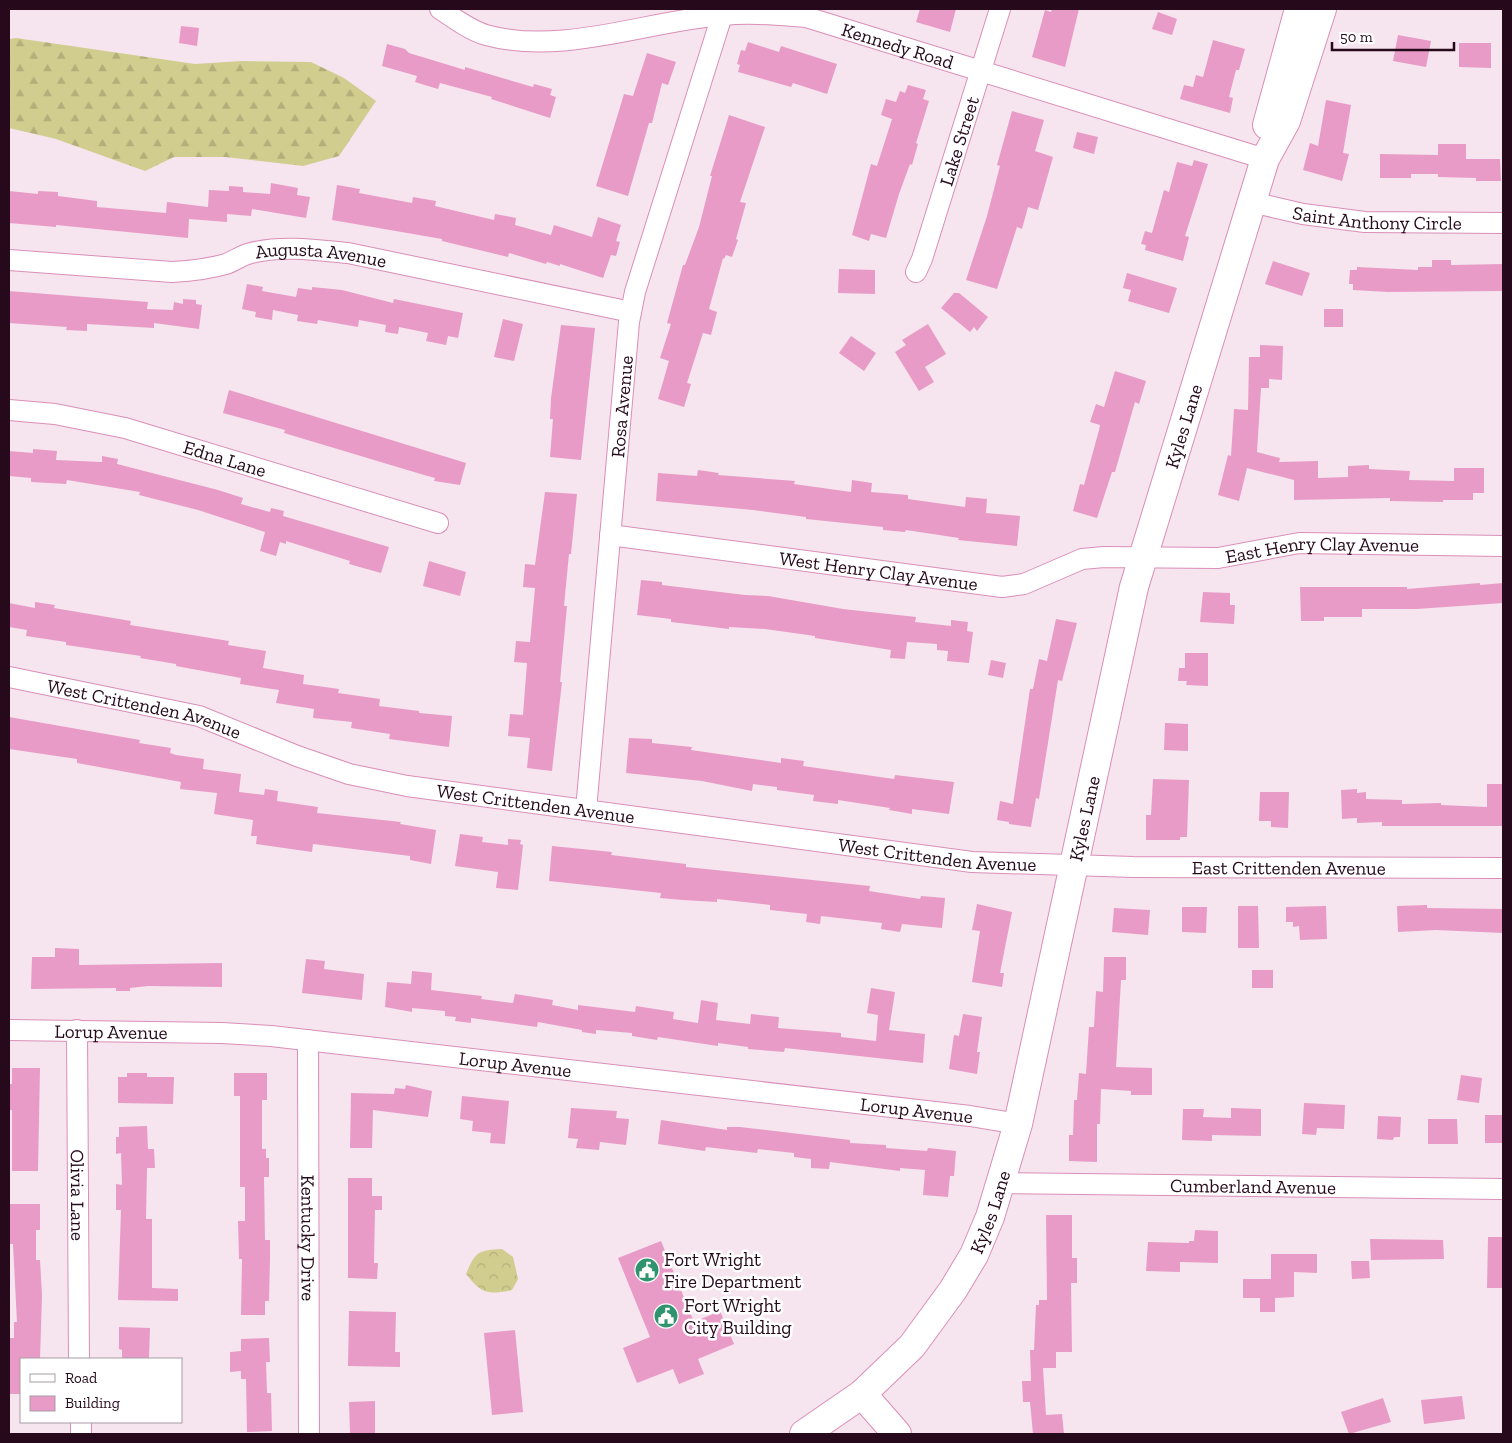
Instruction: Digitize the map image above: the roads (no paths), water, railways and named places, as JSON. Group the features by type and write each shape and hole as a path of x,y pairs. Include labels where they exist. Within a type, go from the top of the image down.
{"main road":[{"name":"Kyles Lane","path":"1265,159 1268,117 1299,9"},
{"name":"Kyles Lane","path":"804,1434 862,1394 912,1346 953,1290 974,1255 1002,1183 1018,1124 1134,588 1251,202 1265,159 1286,121 1322,9"},
{"path":"862,1394 897,1434"}],"street":[{"name":"Kennedy Road","path":"440,9 484,34 513,41 570,39 723,12 806,17 1265,159"},
{"name":"Lake Street","path":"916,272 1000,9"},
{"name":"Rosa Avenue","path":"586,810 631,312 723,12"},
{"name":"Saint Anthony Circle","path":"1251,202 1303,214 1365,222 1503,223"},
{"name":"Augusta Avenue","path":"9,260 172,272 195,271 226,264 256,252 314,250 358,255 631,312"},
{"name":"Edna Lane","path":"9,410 55,414 125,428 438,523"},
{"name":"West Henry Clay Avenue","path":"610,535 1002,587 1024,584 1082,559 1144,556"},
{"name":"East Henry Clay Avenue","path":"1144,556 1218,558 1244,555 1276,545 1299,543 1503,546"},
{"name":"West Crittenden Avenue","path":"9,677 199,716 297,756 349,774 407,786 972,862 1075,864"},
{"name":"East Crittenden Avenue","path":"1075,864 1133,867 1503,868"},
{"name":"Lorup Avenue","path":"9,1030 222,1033 308,1040 970,1116 1018,1124"},
{"name":"Olivia Lane","path":"77,1030 79,1358"},
{"name":"Kentucky Drive","path":"308,1040 310,1434"},
{"name":"Cumberland Avenue","path":"1002,1183 1503,1189"}],"place":[{"name":"Fort Wright Fire Department","path":"647,1270"},
{"name":"Fort Wright City Building","path":"666,1316"}]}
